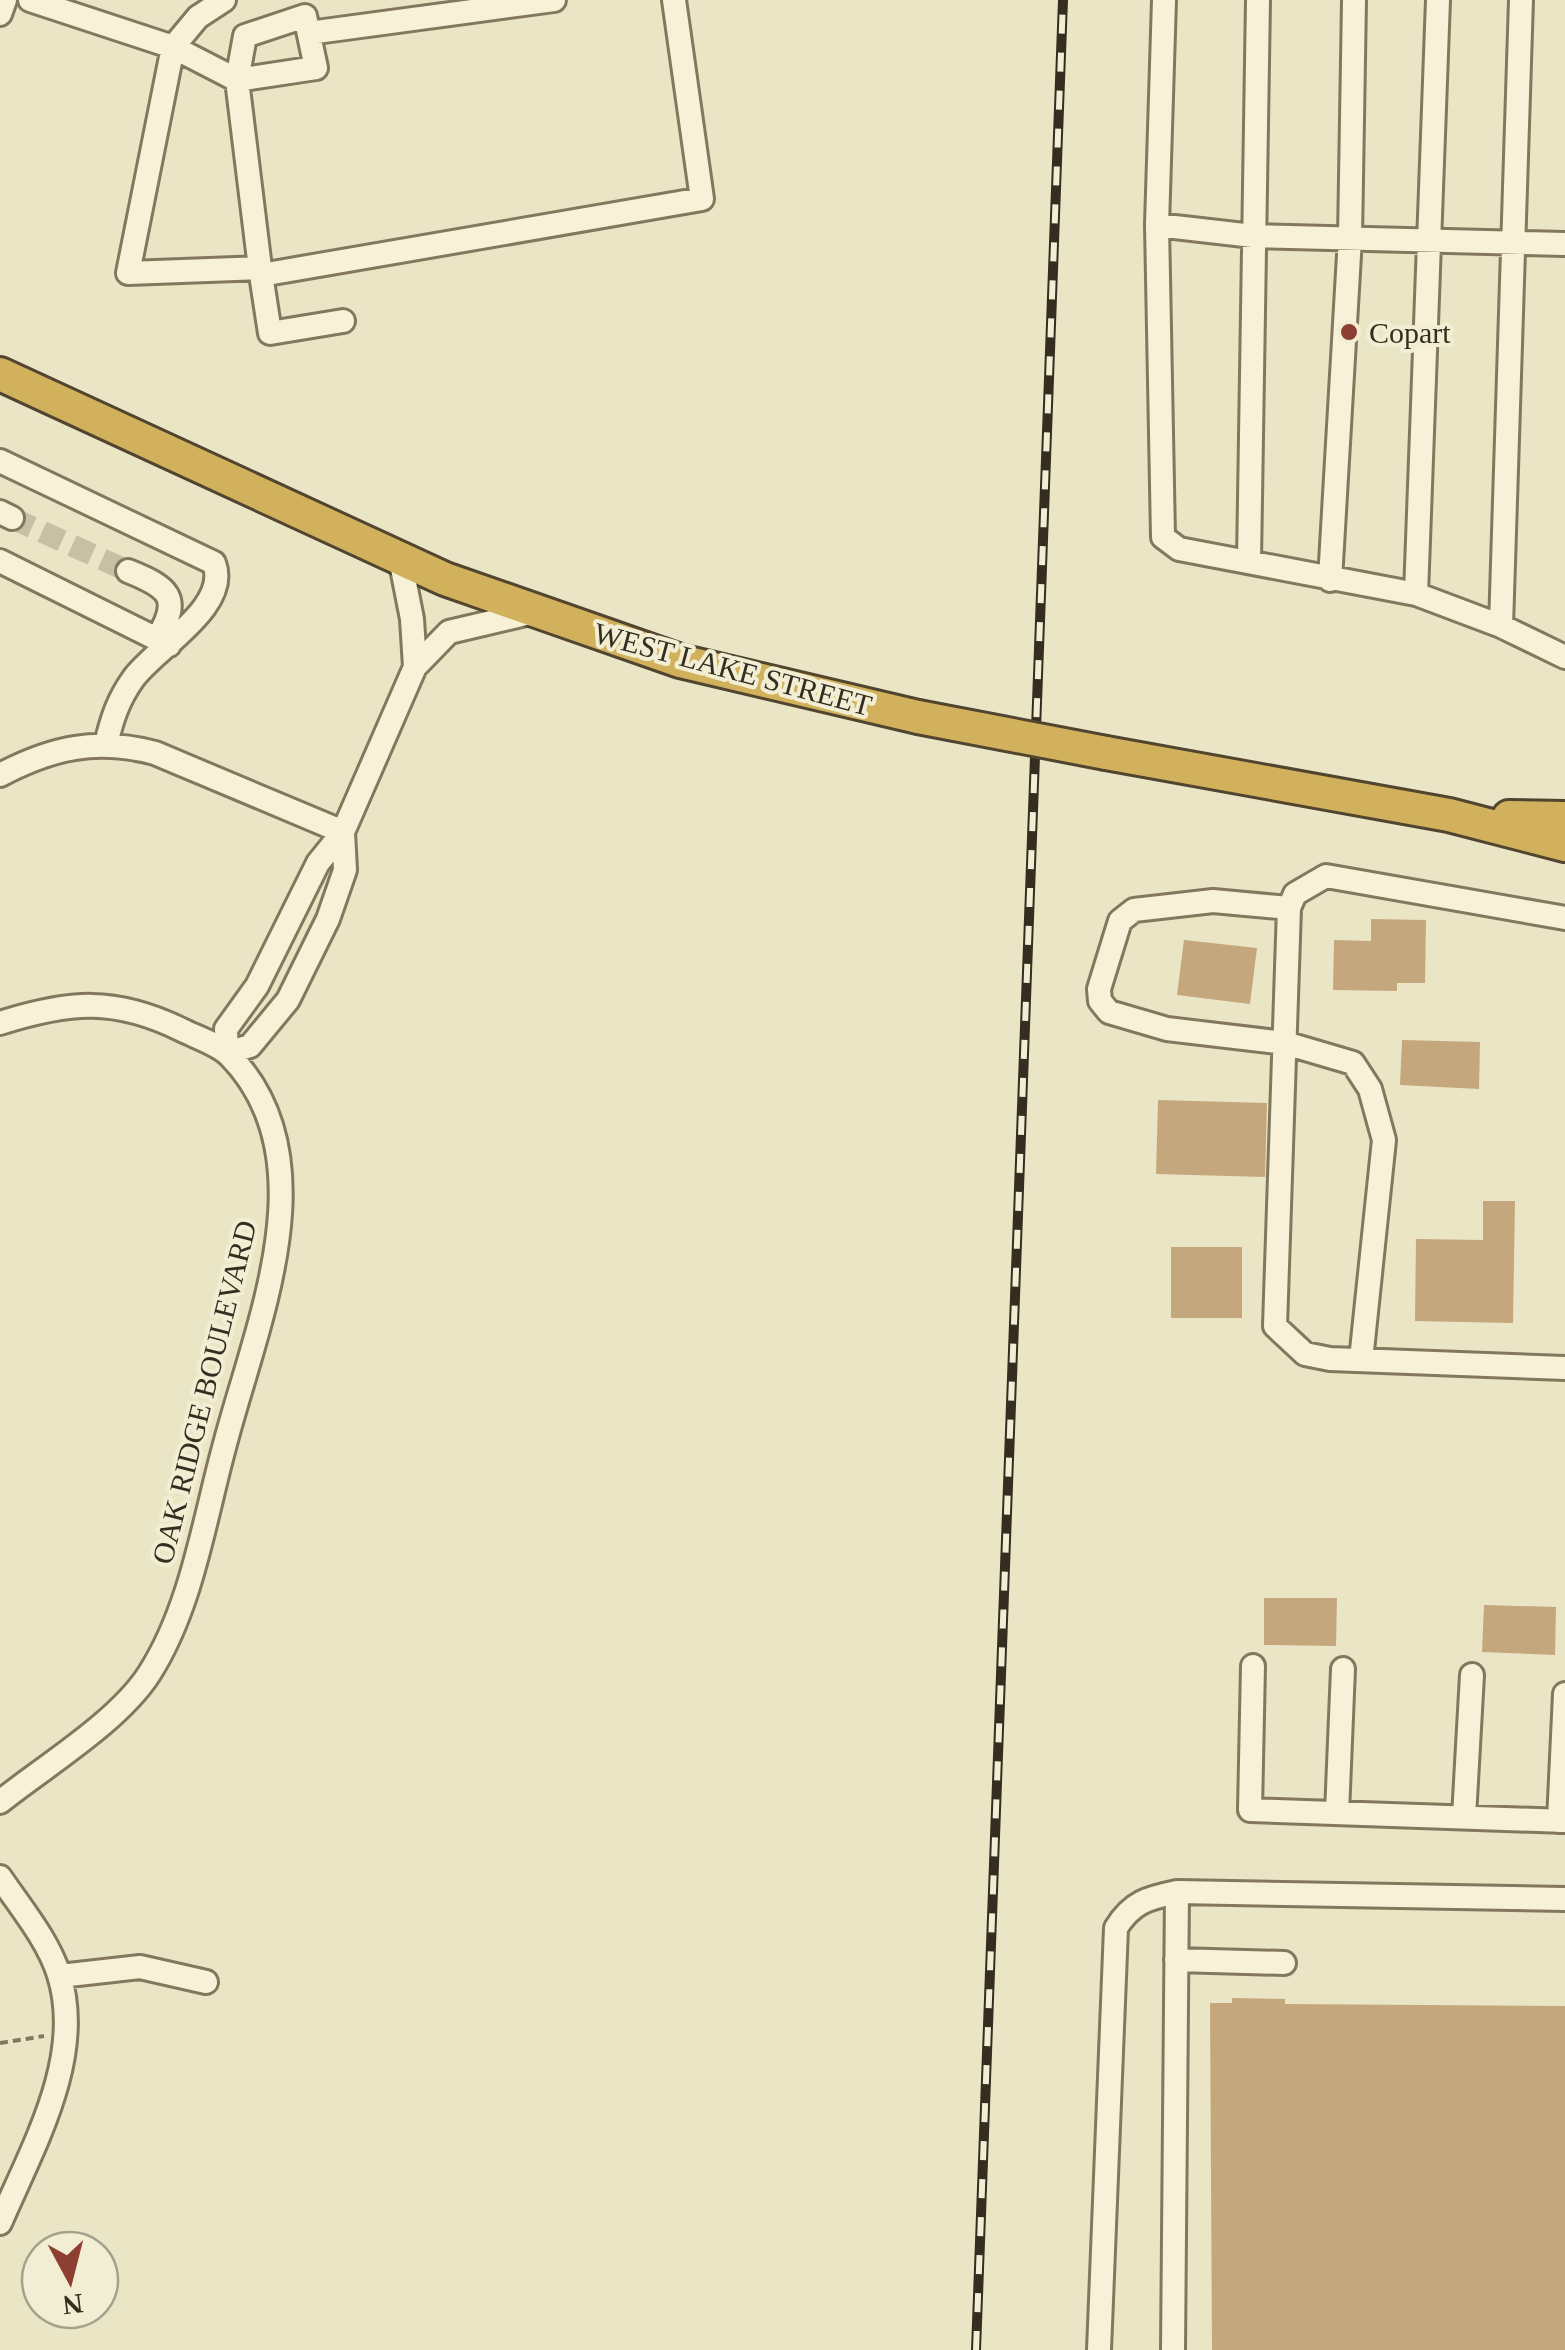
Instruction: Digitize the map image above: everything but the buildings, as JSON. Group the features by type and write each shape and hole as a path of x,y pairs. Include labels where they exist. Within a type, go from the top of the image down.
{"highway":[{"name":"WEST LAKE STREET","path":"0,374 400,558 534,612 680,661 918,717 1449,815 1565,845"},
{"name":"WEST LAKE STREET","path":"1449,815 1565,818"}],"street":[{"path":"0,14 5,0"},
{"path":"30,0 173,47 237,80 316,68 306,16 244,36 237,80 260,271 270,333 343,321"},
{"path":"224,0 198,17 173,47 128,273 260,271 702,199 674,0"},
{"path":"309,33 554,0"},
{"path":"1164,0 1157,225 1163,537 1180,549 1416,594 1501,626 1565,657"},
{"path":"1249,561 1258,0"},
{"path":"1330,580 1350,238 1354,0"},
{"path":"1416,594 1438,0"},
{"path":"1501,626 1521,0"},
{"path":"1157,225 1253,236 1565,244"},
{"path":"0,460 214,562 219,575 216,590 136,675 114,708 106,744"},
{"path":"400,558 412,619 415,667"},
{"path":"0,561 164,641"},
{"path":"128,570 167,592 172,602 164,641"},
{"path":"227,1053 226,1029 258,986 318,863 344,832 415,667 449,632 534,612"},
{"path":"0,775 66,747 106,744 155,753 344,832"},
{"path":"0,1023 52,1006 114,1004 227,1053 250,1046 288,1000 328,919 346,870 344,832"},
{"path":"1565,918 1326,876 1295,894 1289,908 1275,1326 1305,1354 1565,1368"},
{"path":"1289,908 1213,901 1134,910 1120,920 1099,989 1100,1001 1109,1012 1167,1029 1284,1044 1353,1064 1380,1114 1384,1140 1361,1360"},
{"name":"OAK RIDGE BOULEVARD","path":"0,1802 125,1702 148,1676 178,1620 270,1277 282,1202 280,1162 268,1109 227,1053"},
{"path":"1253,1666 1250,1810 1562,1821 1565,1694"},
{"path":"1337,1813 1343,1669"},
{"path":"1464,1818 1472,1675"},
{"path":"0,1877 40,1936 60,1976 69,2038 56,2084 0,2223"},
{"path":"1099,2350 1116,1928 1142,1900 1176,1892 1565,1899"},
{"path":"1174,2350 1176,1892"},
{"path":"1176,1960 1284,1963"},
{"path":"60,1976 140,1967 206,1982"}],"path":[{"path":"0,2043 44,2036"}],"tunnel":[{"path":"12,518 128,571"}],"railway":[{"path":"976,2350 1063,0"}],"place":[{"name":"Copart","path":"1349,332"}]}
